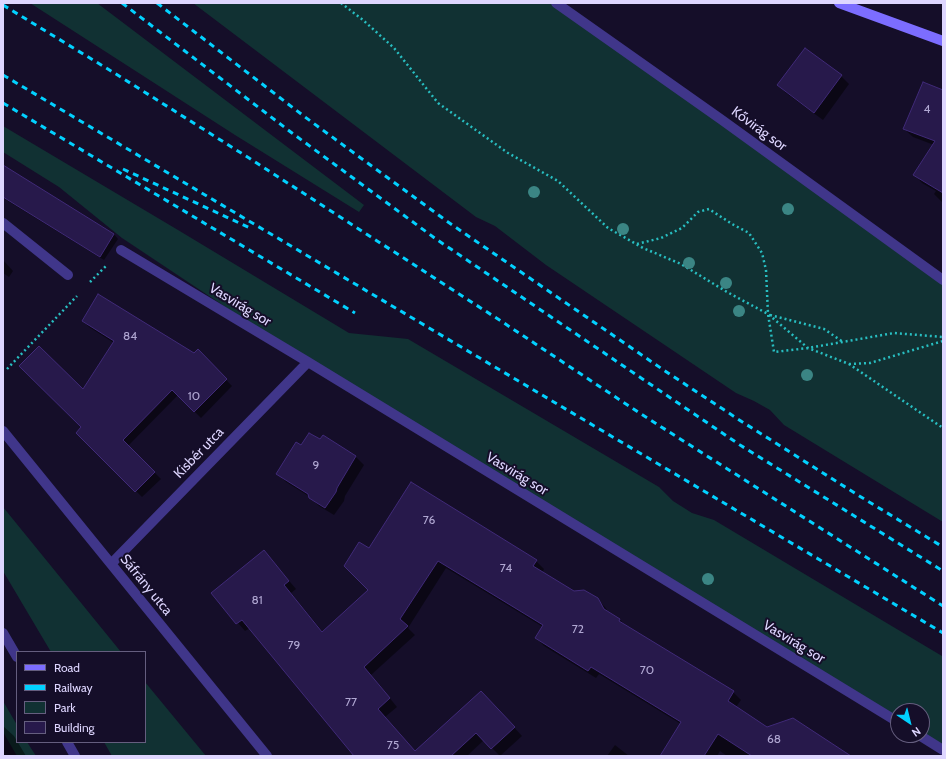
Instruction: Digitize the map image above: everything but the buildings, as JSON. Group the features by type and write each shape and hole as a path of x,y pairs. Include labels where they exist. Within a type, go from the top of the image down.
{"street":[{"name":"Kővirág sor","path":"556,3 722,120 943,280"},
{"path":"838,3 943,41"},
{"path":"3,223 68,276"},
{"name":"Vasvirág sor","path":"121,250 308,362 890,717"},
{"name":"Kisbér utca","path":"111,564 308,362"},
{"name":"Sáfrány utca","path":"3,431 266,756"},
{"path":"3,633 16,655"},
{"path":"930,742 943,750"},
{"path":"68,743 75,756"}],"path":[{"path":"341,3 363,20 394,48 438,103 508,153 558,181 608,228 643,248 681,264 727,292 768,314 808,348 849,364 943,428"},
{"path":"636,244 661,238 682,228 698,212 709,209 749,233 762,253 766,270 768,314 774,352 808,348 894,333 943,337"},
{"path":"90,283 121,250"},
{"path":"6,369 78,294"},
{"path":"768,314 824,329 843,342"},
{"path":"849,364 870,363 943,341"}],"green space":[{"path":"30,3 97,3 364,205 359,212 235,135"},
{"path":"193,3 556,3 943,280 943,522 784,425 770,410 736,393 546,265 495,226 476,217"},
{"path":"3,126 349,333 408,339 659,487 673,501 692,513 714,520 942,656 943,750 930,741 930,703 890,703 890,717 308,362 122,238 59,187 3,152"},
{"path":"3,507 120,651 50,651 3,571"},
{"path":"146,683 206,756 112,756 105,743 146,743"},
{"path":"3,701 16,723 16,743 28,743 36,756 17,756 3,732"}],"railway":[{"path":"122,3 292,133 436,239 740,445 943,571"},
{"path":"157,3 305,117 448,222 668,373 744,423 943,547"},
{"path":"3,5 249,158 504,323 641,414 943,606"},
{"path":"3,75 943,633"},
{"path":"3,103 355,313"},
{"path":"123,169 250,228"}]}
